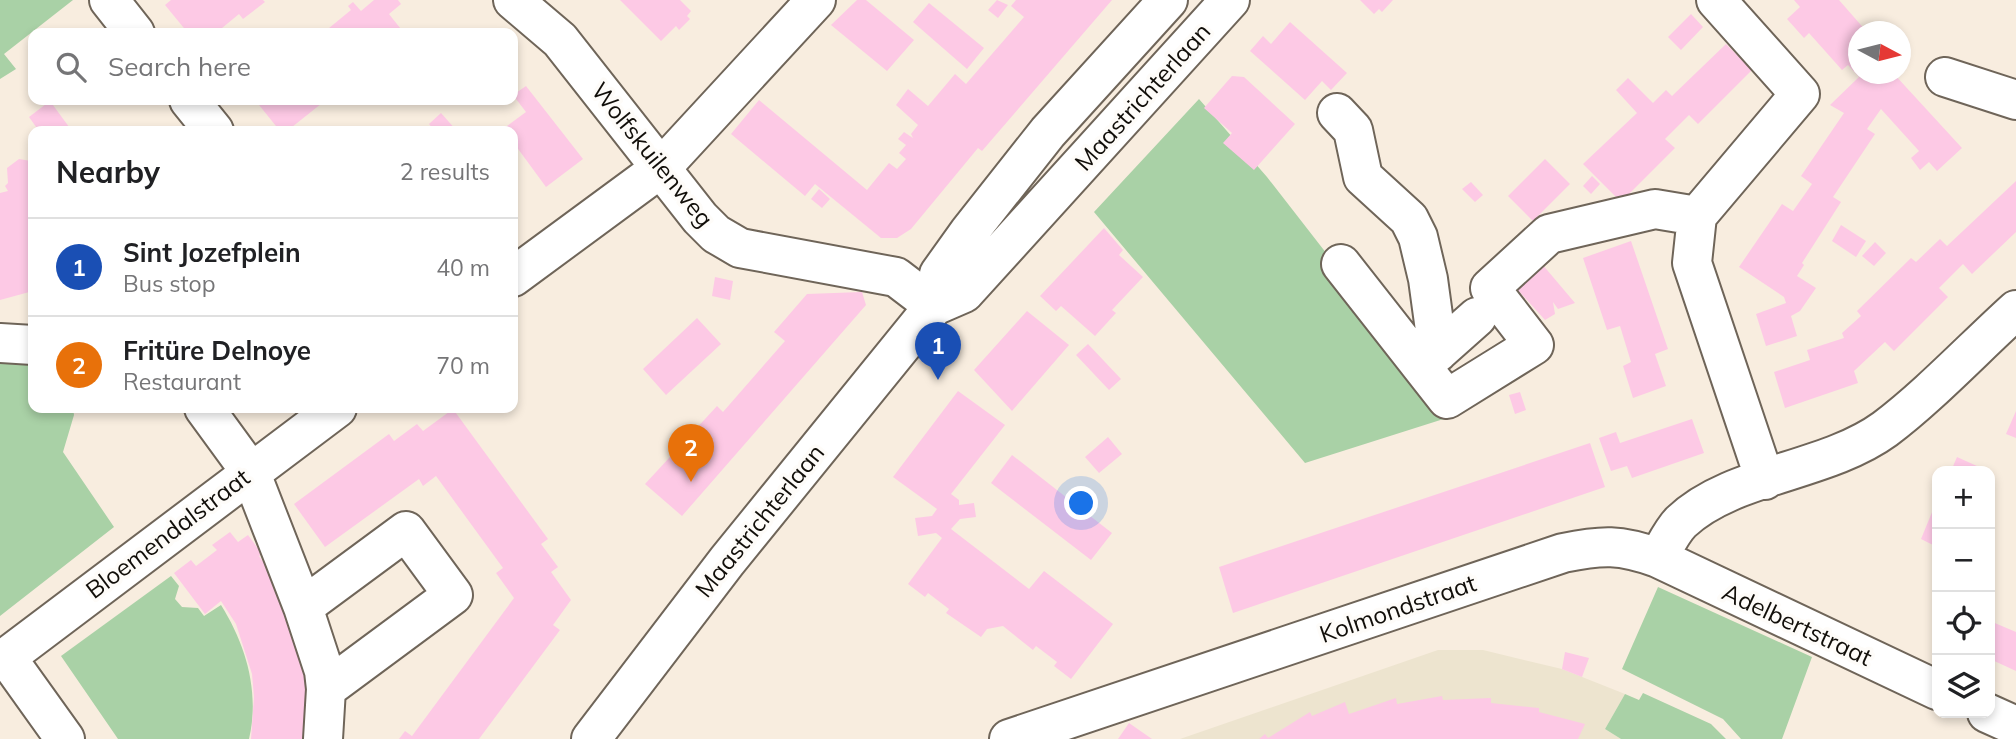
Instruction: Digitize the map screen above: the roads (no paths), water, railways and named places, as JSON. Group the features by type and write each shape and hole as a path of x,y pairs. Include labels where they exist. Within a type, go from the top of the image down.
{"street":[{"path":"109,0 131,28"},
{"name":"Wolfskuilenweg","path":"513,0 528,9 560,40 700,218 716,234 740,248 896,277 934,306"},
{"path":"518,273 661,167 816,0"},
{"name":"Maastrichterlaan","path":"934,306 939,274 969,232 1048,132 1168,0"},
{"name":"Maastrichterlaan","path":"591,739 727,561 934,306 964,293 1230,0"},
{"path":"1716,0 1801,94 1697,216 1692,263 1765,480"},
{"path":"1945,77 2016,100"},
{"path":"193,105 210,126"},
{"path":"1337,113 1353,130 1363,177 1409,219 1418,237 1428,278 1430,359"},
{"path":"1341,264 1430,359 1447,400 1534,345 1490,288 1549,234 1655,209 1697,216"},
{"path":"1658,558 1679,524 1697,509 1765,480 1829,459 1884,429 2016,310"},
{"path":"1430,359 1477,317"},
{"path":"0,343 28,345"},
{"path":"208,413 250,471 303,607 320,656 326,689 323,739"},
{"name":"Bloemendalstraat","path":"3,660 330,413"},
{"path":"303,607 406,531 453,595 326,689"},
{"name":"Kolmondstraat","path":"1009,739 1563,553 1601,545 1631,548 1658,558"},
{"name":"Adelbertstraat","path":"1658,558 1932,688"},
{"path":"3,660 65,739"}],"place":[{"name":"Sint Jozefplein","path":"938,380"},
{"name":"Fritüre Delnoye","path":"691,482"}]}
